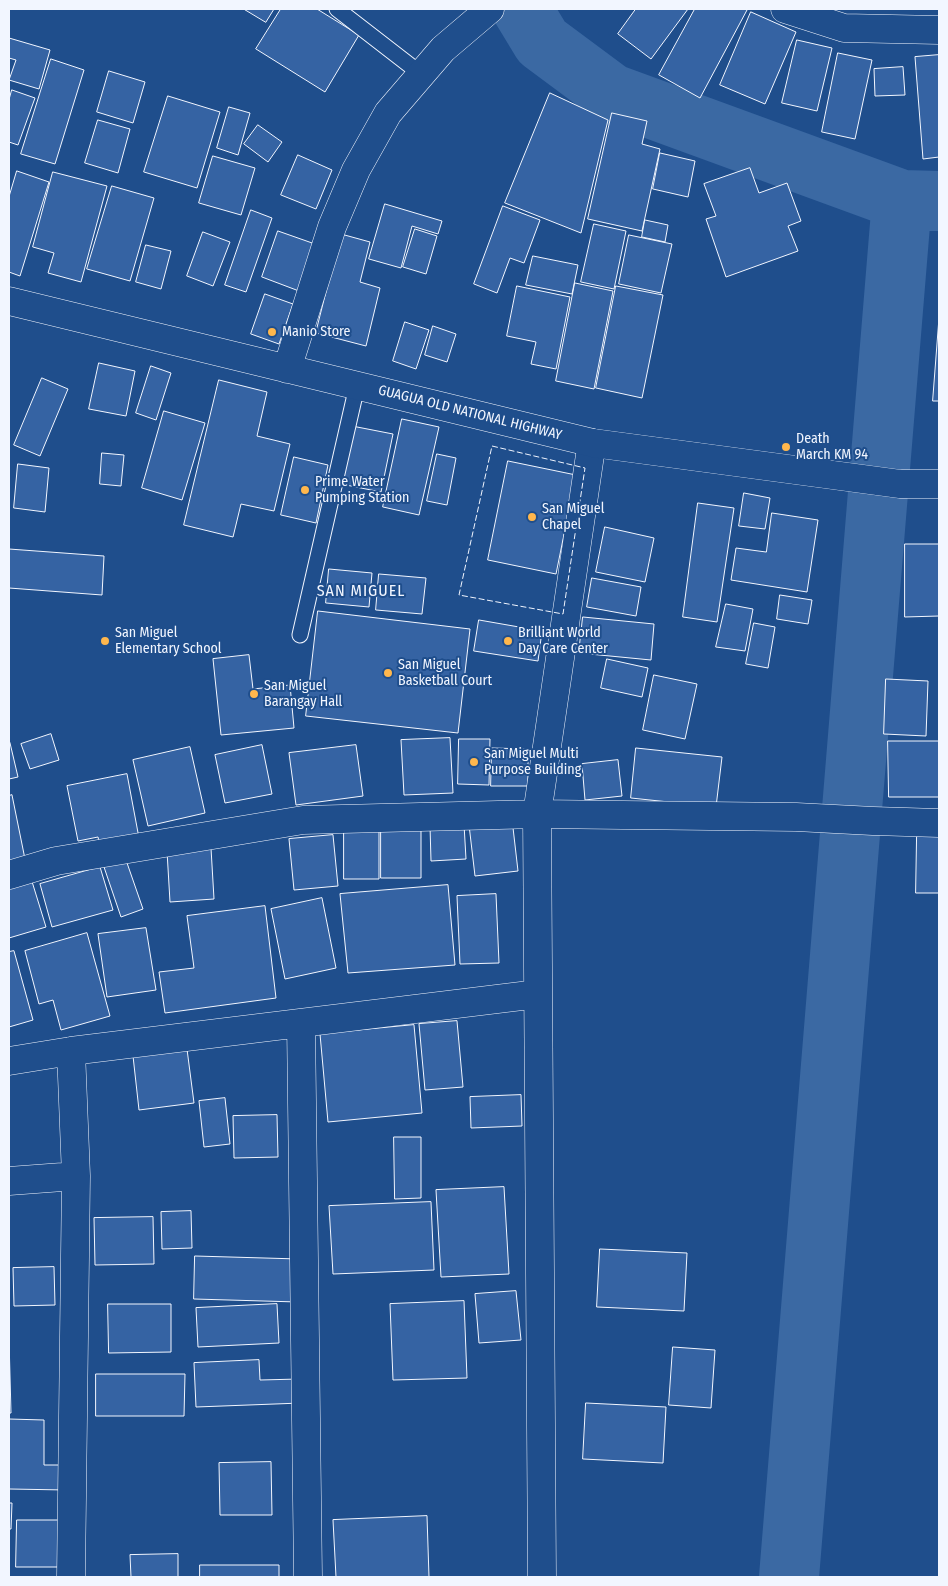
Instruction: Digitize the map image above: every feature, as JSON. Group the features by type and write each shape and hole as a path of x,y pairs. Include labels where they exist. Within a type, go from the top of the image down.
{"street":[{"path":"287,369 332,227 356,170 388,113 443,48 489,9"},
{"path":"785,9 844,28 939,30"},
{"name":"GUAGUA OLD NATIONAL HIGHWAY","path":"9,301 593,443 900,484 939,484"},
{"path":"542,1577 537,814 593,443"},
{"path":"9,875 56,861 303,820 537,814 796,817 939,823"},
{"path":"9,1061 71,1051 538,994"},
{"path":"300,1023 308,1577"},
{"path":"71,1051 76,1176 71,1577"},
{"path":"9,1181 76,1176"}],"lane":[{"path":"337,9 421,74"},
{"path":"300,635 357,386"}],"building":[{"path":"244,9 274,9 266,22"},
{"path":"281,9 317,9 359,35 325,92 256,49"},
{"path":"636,9 688,9 651,59 618,34"},
{"path":"695,9 747,10 700,98 659,75"},
{"path":"751,12 796,32 765,104 720,85"},
{"path":"9,38 50,50 39,89 9,80 16,60 9,58"},
{"path":"797,40 832,48 817,111 782,103"},
{"path":"838,53 872,60 855,139 822,132"},
{"path":"939,55 939,157 923,159 915,57"},
{"path":"51,59 84,70 55,164 21,154"},
{"path":"903,67 905,95 875,96 874,69"},
{"path":"109,71 145,82 133,123 97,112"},
{"path":"12,90 35,98 18,145 9,142 9,100"},
{"path":"550,93 608,120 581,233 505,203"},
{"path":"168,96 220,112 197,188 144,172"},
{"path":"229,107 250,113 238,155 217,148"},
{"path":"612,113 647,121 642,144 660,149 642,231 588,219"},
{"path":"98,120 130,129 118,173 85,163"},
{"path":"258,125 282,142 268,162 244,144"},
{"path":"660,153 695,161 688,197 653,189"},
{"path":"298,155 332,170 316,209 281,195"},
{"path":"213,156 255,168 241,215 199,203"},
{"path":"750,168 759,193 787,183 801,221 788,226 798,251 726,277 706,219 716,216 704,184"},
{"path":"17,171 49,182 20,276 9,272 9,197"},
{"path":"53,172 107,186 81,282 48,273 54,253 33,247"},
{"path":"112,186 154,198 130,281 87,269"},
{"path":"385,204 442,221 438,234 412,226 401,268 369,259"},
{"path":"503,206 540,220 524,263 510,258 497,293 474,284"},
{"path":"251,210 272,218 246,292 225,285"},
{"path":"645,220 668,225 665,242 642,237"},
{"path":"594,224 626,231 614,289 581,282"},
{"path":"415,229 437,236 426,274 403,267"},
{"path":"278,231 315,244 299,291 262,277"},
{"path":"203,232 230,242 213,286 187,276"},
{"path":"341,234 370,242 360,282 380,288 366,346 316,333"},
{"path":"629,235 672,244 661,293 619,284"},
{"path":"146,245 171,251 161,289 136,282"},
{"path":"533,256 578,265 572,294 526,285"},
{"path":"575,283 613,291 594,389 556,381"},
{"path":"517,286 570,297 556,369 531,364 536,342 507,336"},
{"path":"616,286 663,295 642,398 596,388"},
{"path":"265,294 293,304 279,344 251,334"},
{"path":"939,318 939,401 933,401"},
{"path":"405,322 429,330 416,369 393,361"},
{"path":"433,326 456,334 447,362 425,355"},
{"path":"99,363 135,371 126,416 89,409"},
{"path":"151,366 171,373 156,420 136,413"},
{"path":"42,378 68,389 40,456 14,445"},
{"path":"219,380 267,392 257,436 290,444 274,511 241,504 233,537 184,525"},
{"path":"164,411 205,423 182,500 142,488"},
{"path":"402,419 439,427 419,515 383,507"},
{"path":"352,426 393,434 381,492 341,484"},
{"path":"102,453 124,455 121,486 100,484"},
{"path":"437,454 456,458 447,505 427,501"},
{"name":"Prime Water Pumping Station","path":"294,457 328,465 316,523 281,515"},
{"name":"San Miguel Chapel","path":"508,461 576,475 556,574 488,560"},
{"path":"18,464 49,468 45,512 14,508"},
{"path":"744,493 770,498 765,529 739,526"},
{"path":"698,503 734,508 717,622 683,617"},
{"path":"772,513 818,520 807,592 731,580 736,548 766,552"},
{"path":"605,527 654,538 645,582 596,572"},
{"path":"905,544 939,544 939,616 905,617"},
{"path":"9,549 104,556 102,595 9,588"},
{"path":"329,569 372,573 369,607 326,603"},
{"path":"379,574 426,578 422,614 376,610"},
{"path":"592,578 641,587 636,616 587,607"},
{"path":"780,595 812,600 808,624 777,619"},
{"path":"726,604 753,609 745,651 716,647"},
{"name":"San Miguel Basketball Court","path":"318,611 470,629 458,733 306,716"},
{"path":"583,617 654,624 651,660 579,653"},
{"name":"Brilliant World Day Care Center","path":"479,620 542,631 538,661 474,651"},
{"path":"754,623 775,627 768,668 746,664"},
{"name":"San Miguel Barangay Hall","path":"249,655 253,689 290,685 294,728 221,735 213,659"},
{"path":"607,659 648,668 642,697 601,688"},
{"path":"654,675 697,684 685,739 643,730"},
{"path":"886,679 928,681 926,736 884,734"},
{"path":"51,734 59,760 30,769 21,744"},
{"path":"450,738 453,793 404,795 401,740"},
{"name":"San Miguel Multi Purpose Building","path":"459,739 490,739 489,785 458,784"},
{"path":"888,741 939,741 939,797 889,797"},
{"path":"9,744 18,777 9,779"},
{"path":"262,745 272,794 225,803 215,755"},
{"path":"356,745 363,796 296,805 289,753"},
{"path":"190,747 205,813 148,826 133,760"},
{"path":"492,748 528,749 528,786 491,786"},
{"path":"636,748 722,757 716,807 631,798"},
{"path":"618,760 622,796 585,800 582,764"},
{"path":"127,774 139,838 100,846 98,837 78,841 67,786"},
{"path":"12,795 26,864 9,867 9,796"},
{"path":"512,819 518,871 475,876 469,825"},
{"path":"464,824 466,859 431,861 430,826"},
{"path":"344,829 379,829 379,879 344,879"},
{"path":"381,830 421,830 421,878 381,878"},
{"path":"333,835 338,886 294,890 289,839"},
{"path":"917,835 939,835 939,893 916,893"},
{"path":"211,848 214,899 170,902 167,851"},
{"path":"126,860 143,909 121,917 104,867"},
{"path":"100,867 113,910 52,927 40,884"},
{"path":"30,875 46,927 9,938 9,881"},
{"path":"448,885 455,965 348,973 340,894"},
{"path":"496,894 499,963 460,964 457,896"},
{"path":"322,898 336,968 285,979 271,909"},
{"path":"265,906 276,998 165,1013 159,972 194,968 187,916"},
{"path":"146,928 156,990 107,997 98,934"},
{"path":"87,933 110,1016 61,1030 53,1000 39,1004 25,951"},
{"path":"14,951 33,1020 9,1027 9,952"},
{"path":"457,1021 463,1087 425,1090 419,1024"},
{"path":"414,1025 422,1113 328,1122 320,1034"},
{"path":"187,1049 194,1103 139,1110 133,1056"},
{"path":"521,1095 522,1126 471,1128 470,1097"},
{"path":"225,1098 230,1144 204,1147 199,1101"},
{"path":"277,1115 278,1157 234,1158 233,1116"},
{"path":"394,1137 421,1137 421,1198 395,1199"},
{"path":"504,1187 509,1274 441,1277 436,1190"},
{"path":"431,1202 434,1270 333,1274 329,1206"},
{"path":"191,1211 192,1248 162,1249 161,1212"},
{"path":"153,1217 154,1264 95,1265 94,1218"},
{"path":"600,1249 687,1253 684,1311 597,1307"},
{"path":"195,1256 299,1259 298,1302 194,1299"},
{"path":"54,1267 55,1305 14,1306 13,1268"},
{"path":"516,1291 521,1340 479,1343 475,1294"},
{"path":"464,1301 467,1378 393,1380 390,1304"},
{"path":"108,1304 171,1304 171,1352 109,1353"},
{"path":"277,1304 279,1343 198,1347 196,1308"},
{"path":"9,1339 11,1413 9,1413"},
{"path":"673,1347 715,1350 711,1408 669,1405"},
{"path":"259,1360 260,1380 299,1379 301,1403 196,1407 194,1363"},
{"path":"96,1374 185,1374 184,1416 96,1416"},
{"path":"586,1403 666,1407 663,1463 583,1459"},
{"path":"9,1419 44,1420 44,1465 66,1465 66,1490 9,1489"},
{"path":"271,1462 272,1515 220,1515 219,1463"},
{"path":"9,1503 12,1503 11,1529 9,1529"},
{"path":"427,1516 429,1577 336,1577 333,1520"},
{"path":"17,1520 60,1520 60,1567 16,1567"},
{"path":"178,1554 178,1577 131,1577 130,1555"},
{"path":"200,1565 279,1565 279,1577 200,1577"}],"waterway":[{"path":"522,9 542,42 612,94 902,200 939,201"},
{"path":"789,1577 902,200"}],"fence":[{"path":"492,446 585,468 563,614 459,595 492,446"}],"place":[{"name":"Manio Store","path":"272,332"},
{"name":"Death March KM 94","path":"786,447"},
{"name":"Prime Water Pumping Station","path":"305,490"},
{"name":"San Miguel Chapel","path":"532,517"},
{"name":"San Miguel Elementary School","path":"105,641"},
{"name":"Brilliant World Day Care Center","path":"508,641"},
{"name":"San Miguel Basketball Court","path":"388,673"},
{"name":"San Miguel Barangay Hall","path":"254,694"},
{"name":"San Miguel Multi Purpose Building","path":"474,762"}],"district":[{"name":"SAN MIGUEL","path":"361,592"}]}
